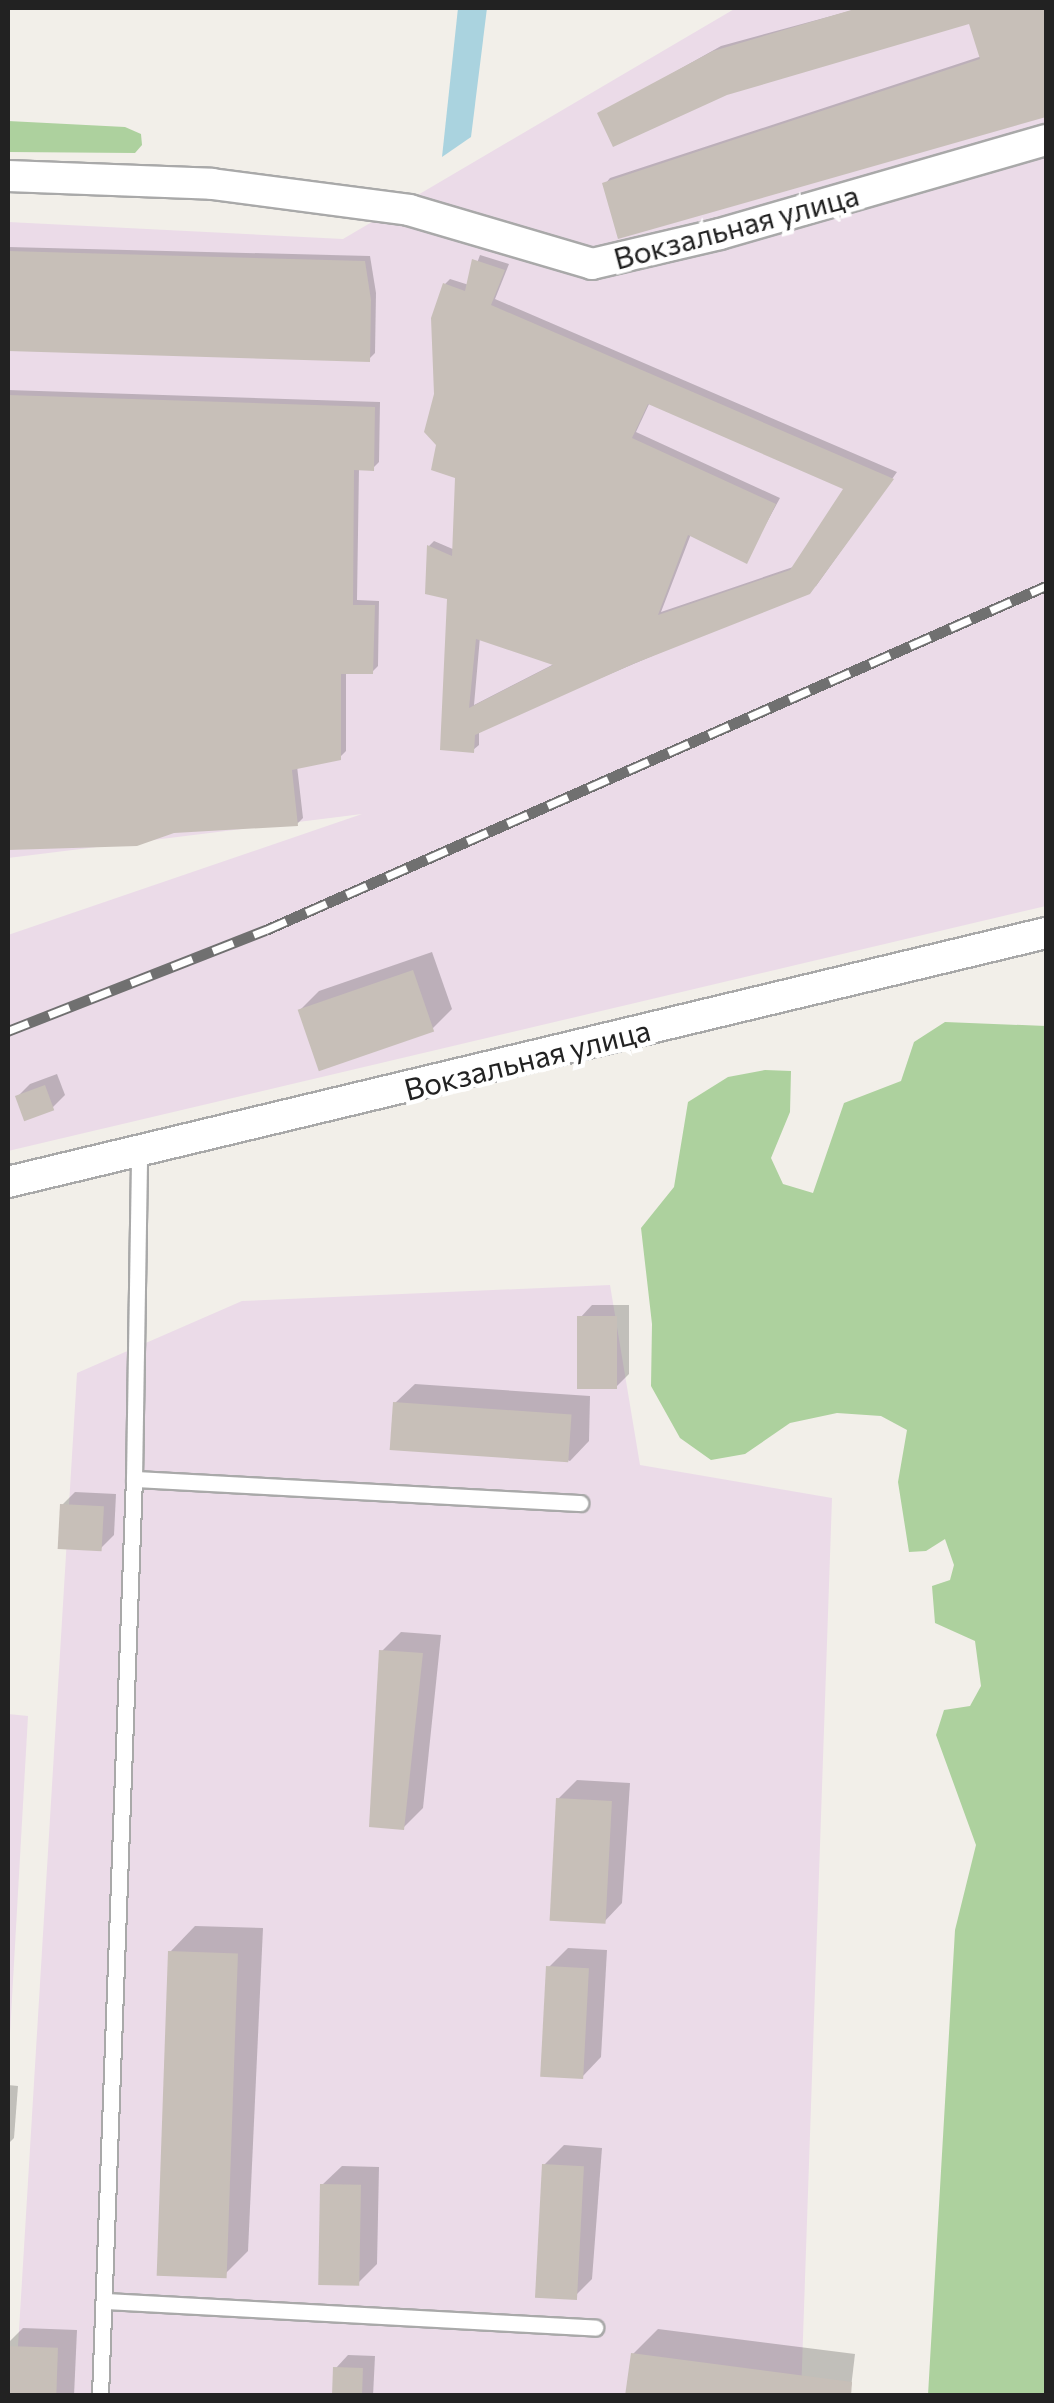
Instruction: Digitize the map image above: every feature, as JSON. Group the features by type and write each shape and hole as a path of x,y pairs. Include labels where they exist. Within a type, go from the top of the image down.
{"street":[{"name":"Вокзальная улица","path":"8,176 212,184 410,210 592,264 720,234 1046,140"},
{"name":"Вокзальная улица","path":"8,1182 1046,933"}],"lane":[{"path":"100,2396 134,1479 140,1152"},
{"path":"134,1479 580,1502"},
{"path":"104,2301 595,2328"}],"shaded area":[{"path":"736,8 1046,8 1046,906 8,1151 8,935 362,814 8,858 8,222 343,239"},
{"path":"610,1285 640,1465 832,1498 801,2395 15,2396 77,1373 242,1301"},
{"path":"8,1714 28,1716 8,2069"}],"green space":[{"path":"8,121 125,127 141,134 142,145 135,153 8,152"},
{"path":"945,1022 1046,1026 1046,2395 928,2395 955,1930 976,1845 936,1735 944,1710 970,1706 981,1686 975,1641 935,1623 932,1586 950,1580 954,1565 945,1539 926,1551 909,1552 898,1482 907,1430 881,1416 837,1413 790,1423 745,1454 711,1460 680,1438 651,1386 652,1324 641,1228 674,1187 688,1102 728,1077 765,1070 791,1071 790,1112 771,1158 783,1184 813,1193 844,1103 901,1081 914,1042"}],"water":[{"path":"458,8 487,8 471,137 442,157"}],"building":[{"path":"858,8 1046,8 1046,117 618,239 602,183 980,59 969,24 727,95 613,147 597,113 713,51"},
{"path":"8,251 365,261 371,300 370,362 8,351"},
{"path":"472,259 505,270 491,305 894,479 810,594 633,664 475,735 474,753 440,750 447,599 425,594 427,545 452,556 455,478 431,470 436,445 424,432 434,394 431,318 443,283 465,291","holes":["648,404 843,489 790,570 658,615 688,535 747,564 776,504 632,438","476,639 553,665 469,708"]},
{"path":"8,395 375,407 374,471 354,470 353,605 375,605 373,674 341,674 341,760 292,770 298,826 174,833 137,846 8,850"},
{"path":"413,970 434,1031 319,1071 298,1010"},
{"path":"45,1085 54,1110 24,1121 15,1096"},
{"path":"577,1316 617,1316 617,1389 577,1389"},
{"path":"393,1402 572,1414 568,1462 390,1450"},
{"path":"60,1504 104,1506 102,1551 58,1549"},
{"path":"379,1650 423,1653 404,1830 369,1827"},
{"path":"556,1798 612,1801 605,1924 550,1921"},
{"path":"168,1951 238,1953 227,2278 157,2276"},
{"path":"546,1966 589,1968 583,2079 540,2077"},
{"path":"542,2164 584,2166 577,2300 535,2298"},
{"path":"320,2184 361,2185 359,2286 318,2285"},
{"path":"8,2346 58,2348 56,2396 8,2396"},
{"path":"631,2353 852,2382 851,2396 625,2396"},
{"path":"333,2367 363,2368 362,2396 332,2396"}],"railway":[{"path":"8,1031 266,930 1046,586"}]}
